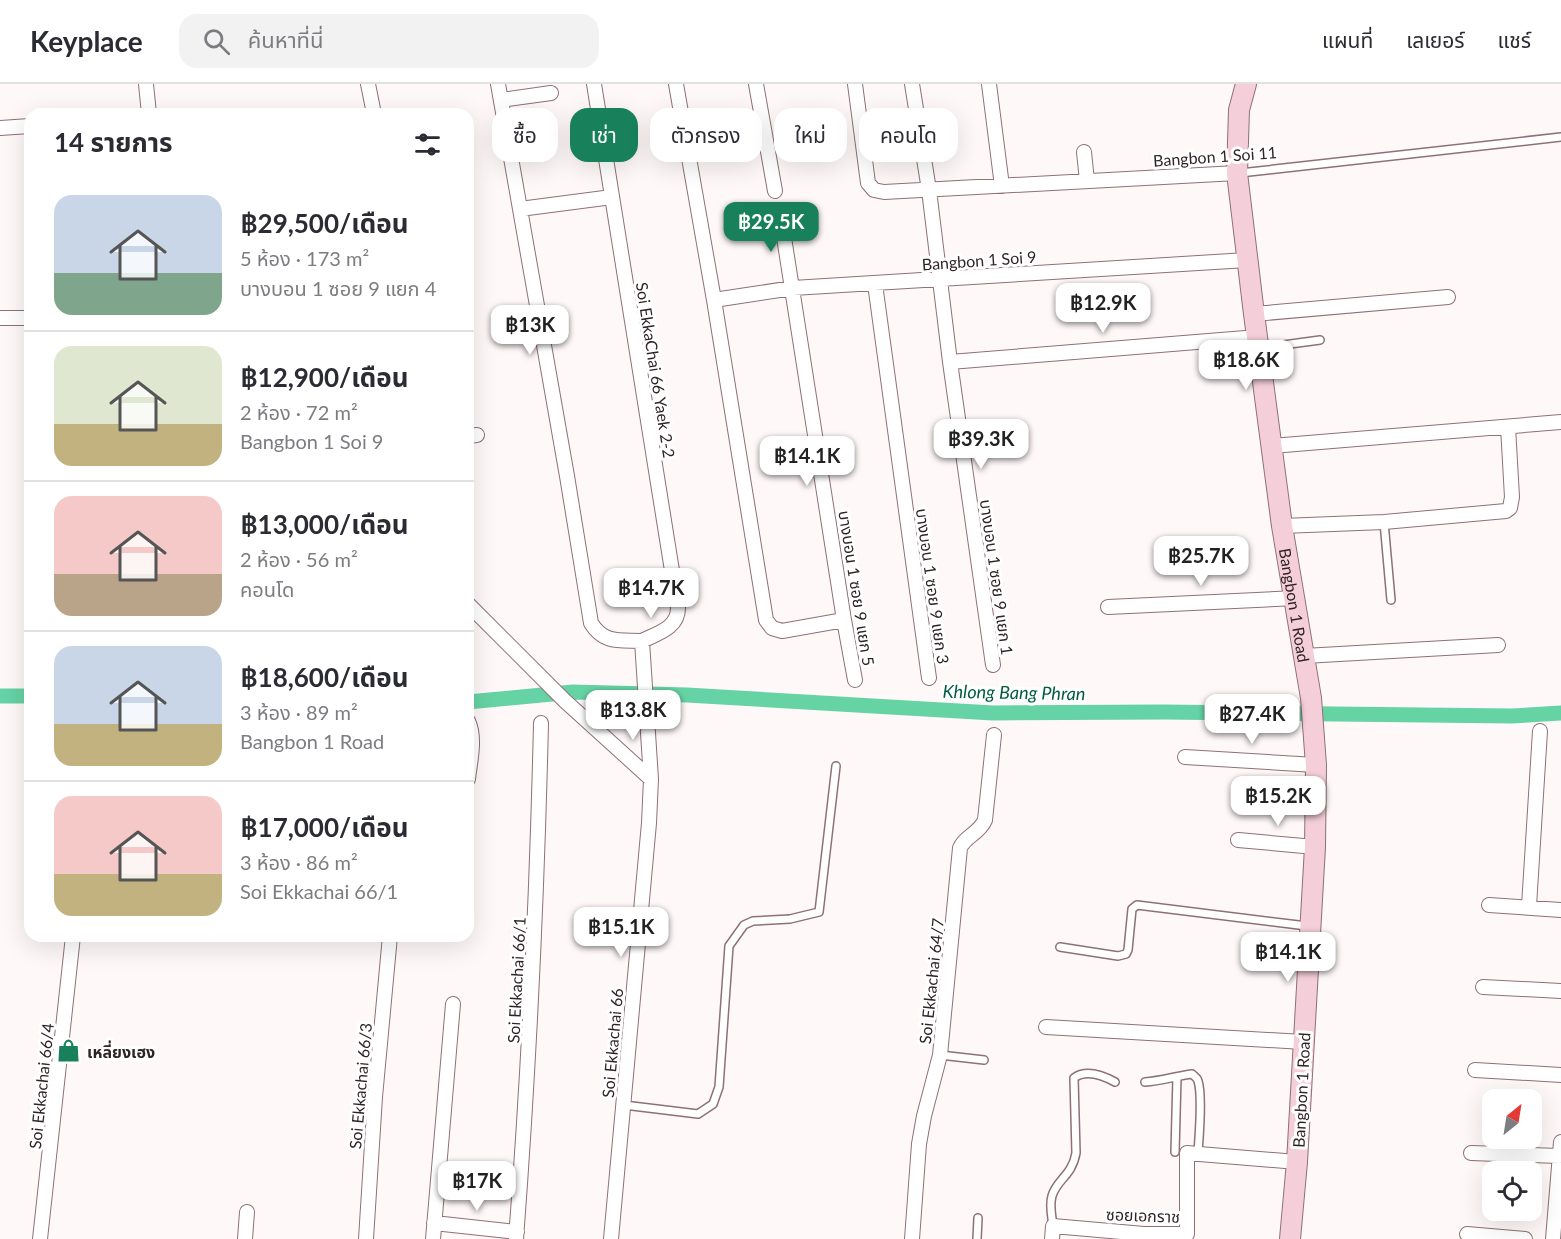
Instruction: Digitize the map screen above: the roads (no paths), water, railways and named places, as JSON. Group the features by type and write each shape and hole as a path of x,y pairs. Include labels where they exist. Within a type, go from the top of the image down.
{"main road":[{"name":"Bangbon 1 Road","path":"1246,84 1239,110 1238,173 1247,260 1282,526 1296,598 1311,698 1316,765 1315,847 1297,1162 1290,1239"}],"street":[{"path":"146,84 148,108"},
{"path":"368,84 373,108"},
{"path":"498,84 591,622 596,631 604,637 614,640 642,641"},
{"name":"Soi EkkaChai 66 Yaek 2-2","path":"594,84 678,608 676,621 670,627 642,641"},
{"path":"676,84 766,620 772,628 782,631 844,620"},
{"path":"756,84 775,191"},
{"name":"Bangbon 1 Soi 11","path":"855,84 868,183 871,187 884,192 1238,173"},
{"name":"บางบอน 1 ซอย 9 แยก 1","path":"912,84 993,665"},
{"path":"989,84 1002,186"},
{"path":"501,100 551,93"},
{"path":"0,128 24,126"},
{"path":"1084,152 1087,181"},
{"path":"520,210 612,197"},
{"name":"บางบอน 1 ซอย 9 แยก 5","path":"780,212 855,680"},
{"name":"Bangbon 1 Soi 9","path":"714,300 793,288 1247,260"},
{"name":"บางบอน 1 ซอย 9 แยก 3","path":"875,284 928,678"},
{"path":"1254,314 1448,297"},
{"path":"0,318 24,318"},
{"path":"950,362 1258,343"},
{"path":"1272,446 1561,422"},
{"path":"1282,526 1384,522 1506,511 1510,508 1512,497 1508,427"},
{"path":"1108,607 1296,598"},
{"path":"474,610 565,701 651,779"},
{"name":"Soi Ekkachai 66","path":"611,1239 649,823 651,779 642,641"},
{"path":"1304,656 1498,645"},
{"name":"Soi Ekkachai 66/1","path":"516,1235 530,1042 541,723"},
{"path":"1529,906 1540,731"},
{"name":"Soi Ekkachai 64/7","path":"912,1239 919,1144 940,1055 960,848 964,840 978,831 985,820 994,735"},
{"path":"1185,757 1316,765"},
{"path":"1238,840 1315,847"},
{"path":"1489,905 1561,910"},
{"name":"Soi Ekkachai 66/4","path":"40,1239 72,942"},
{"name":"Soi Ekkachai 66/3","path":"366,1239 375,1097 389,942"},
{"path":"1483,987 1561,991"},
{"path":"433,1239 453,1004"},
{"path":"1046,1027 1303,1042"},
{"path":"1475,1070 1561,1075"},
{"path":"1471,1153 1560,1149 1560,1174 1553,1239"},
{"name":"ซอยเอกราช","path":"1052,1233 1187,1237 1187,1153 1198,1154"},
{"path":"1198,1154 1297,1162"},
{"path":"245,1239 247,1212"},
{"path":"434,1223 516,1235"},
{"path":"1467,1234 1525,1239"}],"lane":[{"name":"Bangbon 1 Soi 11","path":"1238,173 1561,137"},
{"path":"1258,343 1320,340"},
{"path":"1384,522 1391,600"},
{"path":"624,1105 698,1114 713,1104 720,1087 729,946 744,925 753,921 790,919 819,912 836,766"},
{"path":"1060,947 1118,956 1126,954 1132,909 1137,905 1310,926"},
{"path":"940,1055 984,1060"},
{"path":"1052,1233 1051,1210 1054,1192 1074,1164 1076,1153 1074,1078 1080,1074 1095,1074 1115,1082"},
{"path":"1145,1082 1192,1074 1198,1082 1198,1154"},
{"path":"1175,1152 1177,1077"},
{"path":"977,1239 978,1218"}],"waterway":[{"name":"Khlong Bang Phran","path":"474,701 573,692 687,695 993,713 1164,712 1512,716 1561,713"},
{"name":"Khlong Bang Phran","path":"0,696 24,696"}],"place":[{"name":"เหลี่ยงเฮง","path":"69,1051"}]}
